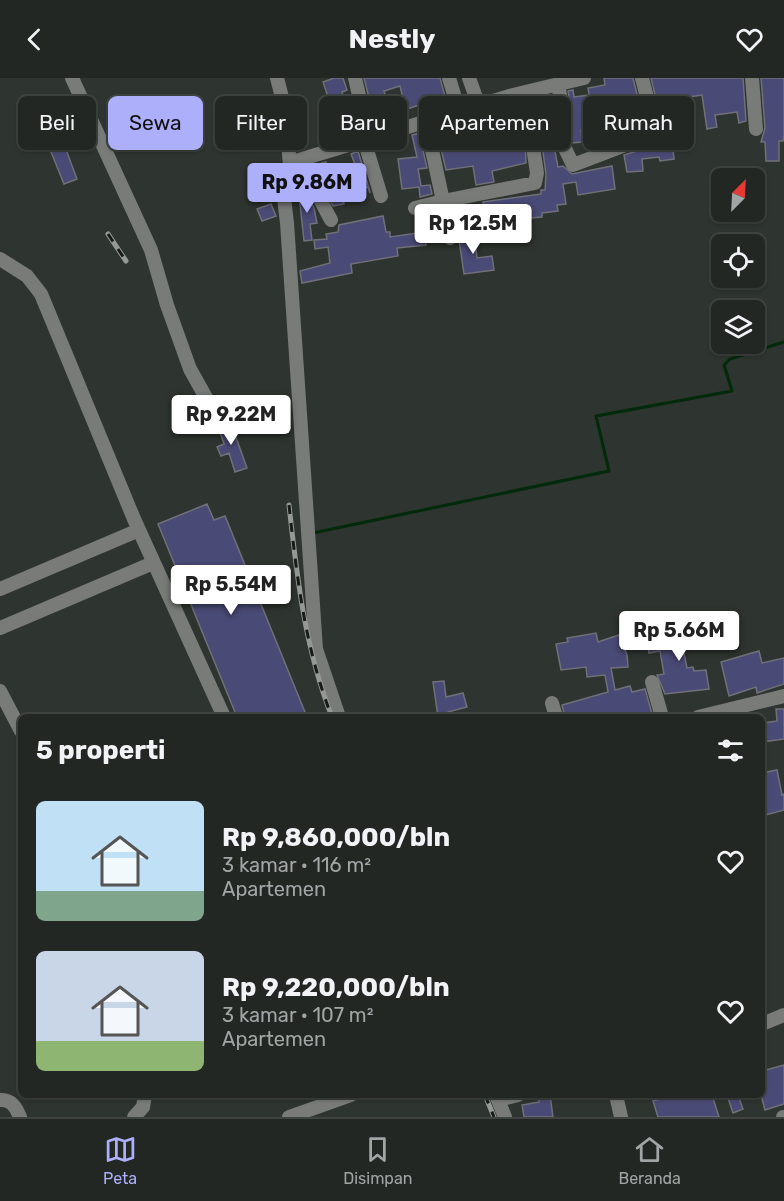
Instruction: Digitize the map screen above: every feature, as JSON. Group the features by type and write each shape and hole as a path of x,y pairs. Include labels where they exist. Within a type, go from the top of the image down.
{"street":[{"path":"72,78 151,250 167,305 193,376 209,403 225,407 237,421"},
{"path":"277,78 294,163 331,220"},
{"path":"355,78 358,96"},
{"path":"449,78 454,96"},
{"path":"470,78 475,96"},
{"path":"514,96 584,78"},
{"path":"566,150 573,165 636,141 653,121 642,78"},
{"path":"752,78 756,129"},
{"path":"558,84 560,96"},
{"path":"335,150 294,163 284,187 314,630 318,660 338,714"},
{"path":"370,150 381,196"},
{"path":"432,150 450,238"},
{"path":"415,208 535,183 537,173 533,150"},
{"path":"0,259 27,276 41,294 153,563 223,714"},
{"path":"0,589 139,530"},
{"path":"0,628 153,563"},
{"path":"652,682 661,714"},
{"path":"0,691 18,725"},
{"path":"713,714 784,696"},
{"path":"552,703 555,714"},
{"path":"765,1023 784,1015"},
{"path":"134,1117 141,1112 144,1098"},
{"path":"290,1117 343,1098"},
{"path":"497,1098 505,1117"},
{"path":"617,1098 621,1117"},
{"path":"0,1100 7,1100 12,1104 20,1117"}],"building":[{"path":"343,78 347,90 342,92 343,96 328,96 323,82"},
{"path":"364,78 440,78 445,96 419,96 419,105 407,109 407,96 402,96 400,86 384,91 386,96 368,96"},
{"path":"604,78 633,78 637,96 583,96 582,142 572,143 571,96 569,96 568,91 573,90 574,97 589,95 588,88 605,85"},
{"path":"651,78 743,78 746,121 739,123 737,112 715,115 717,127 707,129 702,95 655,96"},
{"path":"761,78 784,78 784,135 783,141 779,141 779,161 766,161 765,142 761,142 765,128"},
{"path":"419,133 419,150 423,150 427,168 418,169 421,186 430,185 432,194 420,197 419,187 402,189 398,159 417,157 412,135"},
{"path":"50,150 66,150 77,179 64,184"},
{"path":"441,150 525,150 526,163 492,171 494,182 476,185 473,166 446,170"},
{"path":"555,150 558,167 563,166 572,174 612,166 615,189 578,195 576,182 563,184 566,204 557,205 558,211 542,213 542,217 521,219 521,217 486,217 483,202 541,194 541,190 545,190 546,174 543,152"},
{"path":"640,150 673,150 674,159 660,161 659,157 642,159 643,171 627,172 624,155"},
{"path":"358,151 370,193 368,187 358,191 354,176 359,175 351,154"},
{"path":"326,162 336,189 341,189 344,204 333,206 312,166"},
{"path":"296,174 314,208 317,223 310,224 312,240 304,241 299,195 302,195"},
{"path":"271,204 276,216 262,221 257,209"},
{"path":"383,216 386,232 390,232 390,237 424,232 426,245 397,248 398,256 351,264 352,273 302,283 300,271 330,263 328,247 315,249 314,240 327,239 326,234 338,232 339,225"},
{"path":"474,231 477,258 492,256 494,270 464,274 458,233"},
{"path":"225,420 233,429 247,468 235,472 229,453 221,456 217,447 224,444 217,423"},
{"path":"207,504 214,520 225,516 306,714 236,714 158,524"},
{"path":"702,627 704,641 683,648 687,668 693,667 694,671 706,670 709,689 665,694 657,675 664,674 660,651 649,653 647,637 691,632 691,628"},
{"path":"596,633 598,642 619,635 627,655 628,667 611,668 615,690 630,686 632,692 645,689 652,714 564,714 562,705 608,692 605,675 587,677 586,667 561,670 556,644 568,642 567,638"},
{"path":"759,651 762,663 784,658 784,684 757,693 756,687 729,696 721,662"},
{"path":"444,681 446,697 463,693 467,707 448,712 448,714 438,714 433,682"},
{"path":"776,709 784,709 784,739 765,742 765,723 777,721"},
{"path":"777,770 782,795 784,794 784,810 765,815 765,772"},
{"path":"784,1065 784,1104 765,1110 762,1098 765,1098 765,1070"},
{"path":"539,1098 550,1098 553,1117 524,1117 522,1105 539,1102"},
{"path":"663,1098 713,1098 719,1117 658,1117 653,1101"},
{"path":"728,1098 739,1098 743,1109 733,1113"}],"waterway":[{"path":"313,533 609,471 596,416 732,391 724,365 730,359 784,342"}],"railway":[{"path":"108,234 126,261"},
{"path":"289,505 303,613 315,665 331,714"},
{"path":"486,1098 494,1117"}]}
